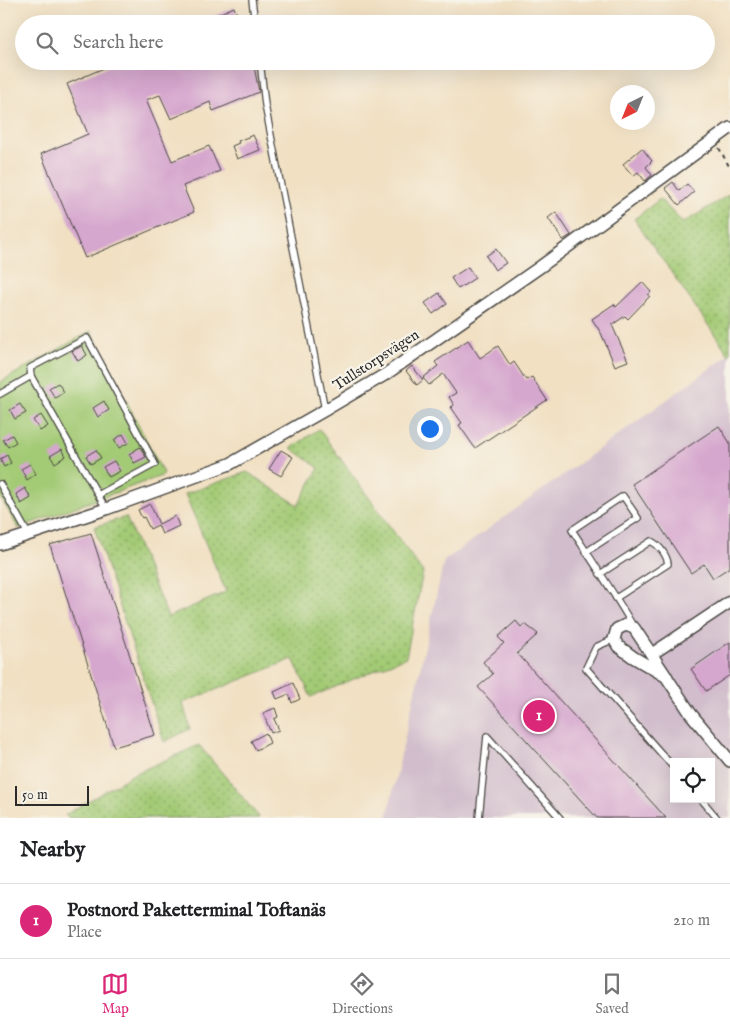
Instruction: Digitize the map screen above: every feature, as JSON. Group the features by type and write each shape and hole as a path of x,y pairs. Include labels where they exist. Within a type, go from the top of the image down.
{"street":[{"name":"Tullstorpsvägen","path":"0,544 106,509 230,464 386,374 540,266 730,128"},
{"path":"652,654 730,602"},
{"path":"667,677 618,646 614,639 617,629 626,625 634,628 652,654 667,677 691,714 730,761"}],"lane":[{"path":"252,0 254,15"},
{"path":"261,70 265,105 324,410"},
{"path":"98,495 155,464 87,338 30,368 31,376 98,495 106,509"},
{"path":"0,394 31,376"},
{"path":"0,484 28,535"},
{"path":"586,552 638,518 622,496 572,530 634,628"},
{"path":"600,574 651,541 661,549 668,560 668,564 616,598"},
{"path":"614,639 596,648 586,668 670,763"},
{"path":"479,818 487,736 560,818"},
{"path":"704,803 717,818"}],"path":[{"path":"714,139 730,168"}],"shaded area":[{"path":"730,354 730,818 387,818 444,561"}],"green space":[{"path":"730,194 729,355 634,219 660,199 683,223"},
{"path":"91,331 164,475 18,528 0,496 0,382"},
{"path":"319,429 423,572 406,657 311,697 293,659 183,703 190,729 164,742 94,527 126,517 168,617 226,592 185,494 247,472 298,505 319,468 291,448"},
{"path":"199,745 259,818 69,818 65,815 132,775"}],"building":[{"path":"234,7 237,15 216,15"},
{"path":"99,70 255,70 259,92 213,111 210,102 171,119 160,95 146,100 172,161 209,146 220,171 183,186 194,212 85,258 41,154 88,134 67,84"},
{"path":"253,135 260,150 237,159 232,146 239,143 238,141"},
{"path":"642,148 652,161 646,167 652,175 645,181 638,172 633,176 623,164"},
{"path":"673,182 679,191 687,184 694,192 679,205 665,188"},
{"path":"556,212 571,235 563,240 548,218"},
{"path":"496,249 506,263 495,270 486,256"},
{"path":"468,267 475,278 458,289 451,278"},
{"path":"642,282 651,292 648,295 650,296 628,319 625,316 612,325 628,361 615,366 601,333 592,319 614,304 616,307"},
{"path":"439,293 447,304 433,314 425,303"},
{"path":"468,340 480,358 498,346 510,365 514,362 526,380 532,377 547,400 475,448 459,425 462,423 451,407 454,405 449,397 456,393 443,374 429,385 423,378 438,366 435,362"},
{"path":"82,346 87,355 78,361 72,351"},
{"path":"412,366 423,380 417,385 406,371"},
{"path":"58,383 64,392 55,398 49,388"},
{"path":"104,401 109,410 98,417 93,408"},
{"path":"20,404 26,413 15,419 10,410"},
{"path":"41,415 48,426 40,431 33,420"},
{"path":"719,426 730,443 730,567 713,578 704,564 691,573 632,484"},
{"path":"123,434 128,443 119,448 114,440"},
{"path":"12,435 16,442 8,447 3,440"},
{"path":"140,447 146,457 134,463 129,454"},
{"path":"62,449 66,456 55,463 50,456"},
{"path":"96,450 101,458 91,464 86,456"},
{"path":"281,450 293,457 281,476 269,469"},
{"path":"7,455 11,463 4,467 0,459"},
{"path":"114,461 120,471 109,477 103,467"},
{"path":"30,464 36,474 27,480 21,469"},
{"path":"25,488 31,498 21,504 16,494"},
{"path":"150,504 159,524 175,516 179,526 162,534 158,525 150,529 138,510"},
{"path":"91,533 155,735 114,747 50,545"},
{"path":"516,621 521,627 525,624 538,634 517,653 666,818 597,818 478,687 493,674 483,662 504,643 498,637"},
{"path":"730,642 730,675 706,691 691,669"},
{"path":"293,683 300,699 292,703 289,694 277,699 274,692"},
{"path":"275,708 278,717 274,719 279,730 271,733 263,713"},
{"path":"266,733 270,743 256,750 251,741"}],"place":[{"name":"Postnord Paketterminal Toftanäs","path":"539,716"}]}
